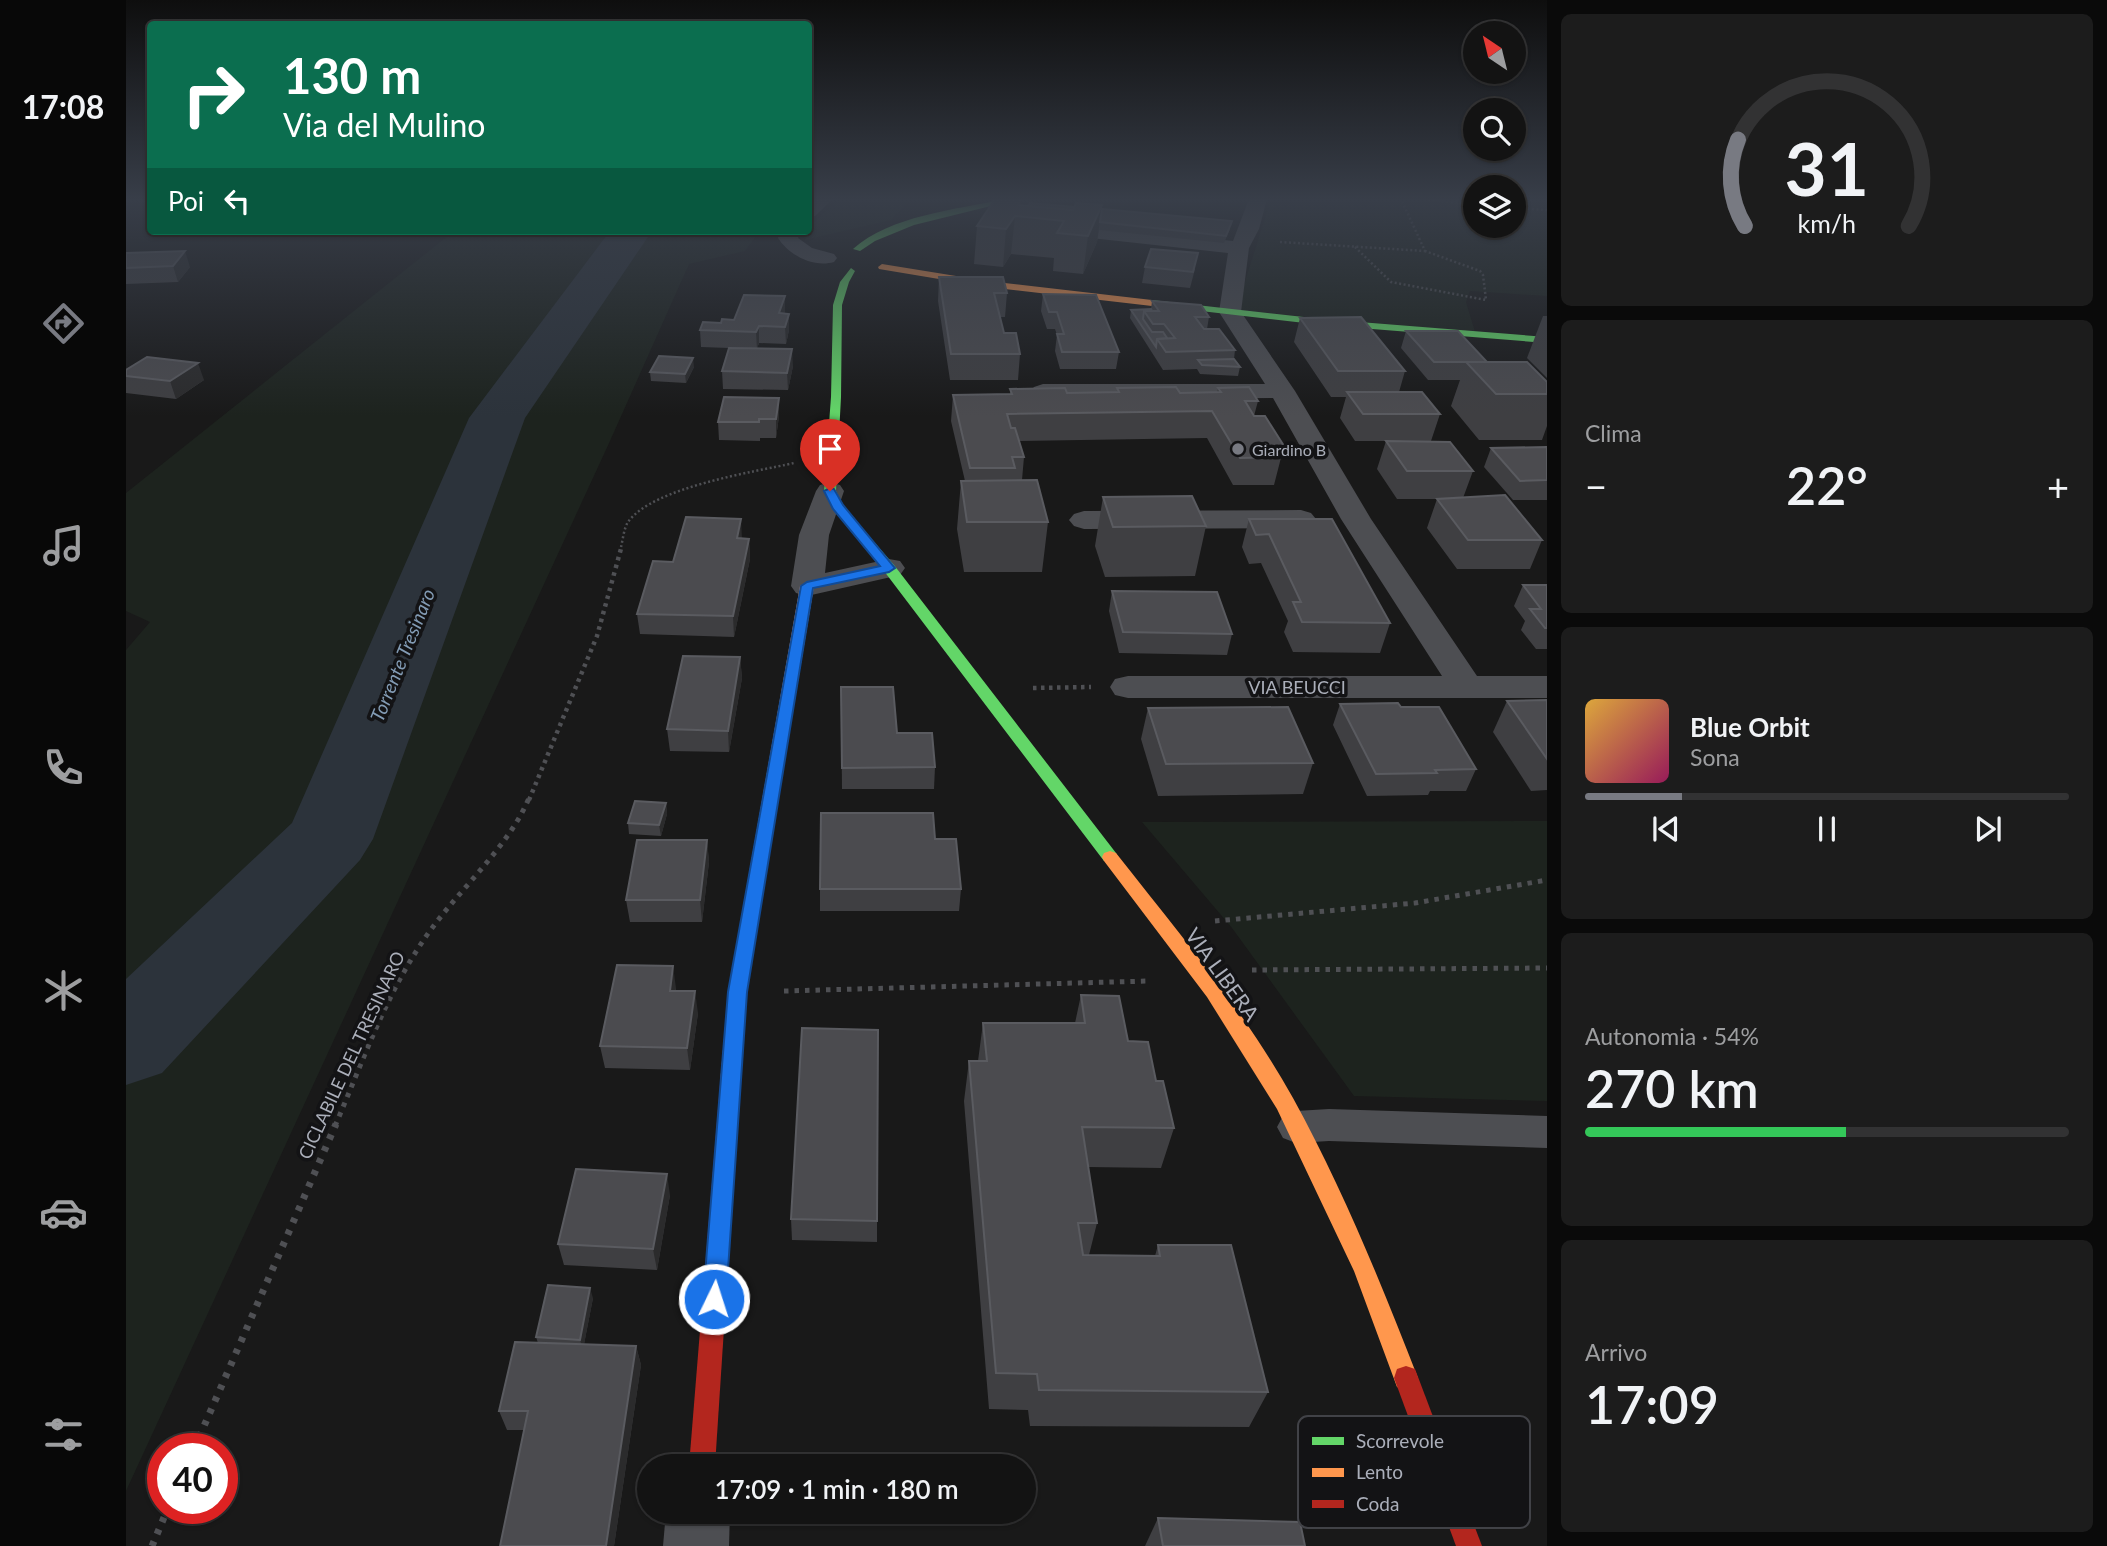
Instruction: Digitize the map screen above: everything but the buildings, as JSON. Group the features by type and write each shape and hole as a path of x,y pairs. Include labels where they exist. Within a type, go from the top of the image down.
{"street":[{"path":"703,1454 737,992 814,535 830,491 837,361 836,315 843,281 851,271"},
{"path":"908,271 987,284 1230,312 1547,340"},
{"path":"1238,271 1230,312 1282,391 1356,519 1466,687"},
{"path":"1044,392 1282,391"},
{"name":"VIA LIBERA","path":"830,491 838,506 889,568 1214,992 1285,1103 1364,1269 1420,1416"},
{"path":"1084,520 1356,519"},
{"path":"807,586 889,568"},
{"name":"VIA BEUCCI","path":"1128,687 1547,687"},
{"path":"696,1546 697,1524"},
{"name":"VIA LIBERA","path":"1462,1528 1469,1546"}],"lane":[{"path":"1296,1127 1329,1125 1547,1132"}],"path":[{"path":"1380,271 1391,282 1486,300 1480,271"},
{"name":"CICLABILE DEL TRESINARO","path":"201,1433 390,1000 418,948 453,899 492,855 524,811 597,636 627,523 632,514 664,496 796,462"},
{"path":"980,689 1128,687"},
{"path":"1211,922 1415,903 1547,880"},
{"path":"1250,970 1547,968"},
{"path":"737,992 1160,981"},
{"path":"152,1546 161,1524"}],"shaded area":[{"path":"404,271 686,271 153,1433 147,1433 147,1445 126,1491 126,650 150,622 126,611 126,493"},
{"path":"1248,271 1547,271 1547,296 1470,291 1466,302 1475,332 1236,310"},
{"path":"1547,821 1547,1101 1354,1096 1232,928 1142,822"}],"waterway":[{"name":"Torrente Tresinaro","path":"126,1043 329,839 497,418 602,271"}],"traffic: fast":[{"path":"851,271 840,293 836,317 836,397 830,491 838,507 889,568 1110,857"},
{"path":"1152,303 1322,322 1547,340"}],"traffic: slow":[{"path":"908,271 987,284 1152,303"},
{"path":"730,1084 737,992 807,586"},
{"path":"1110,857 1214,992 1285,1103 1364,1268 1406,1378"}],"traffic: jam":[{"path":"703,1454 730,1084"},
{"path":"1406,1378 1420,1416"},
{"path":"1462,1528 1469,1546"}],"place":[{"name":"Giardino B","path":"1238,449"}],"route":[{"path":"714,1299 737,992 807,586 889,568 838,506 830,491"}]}
